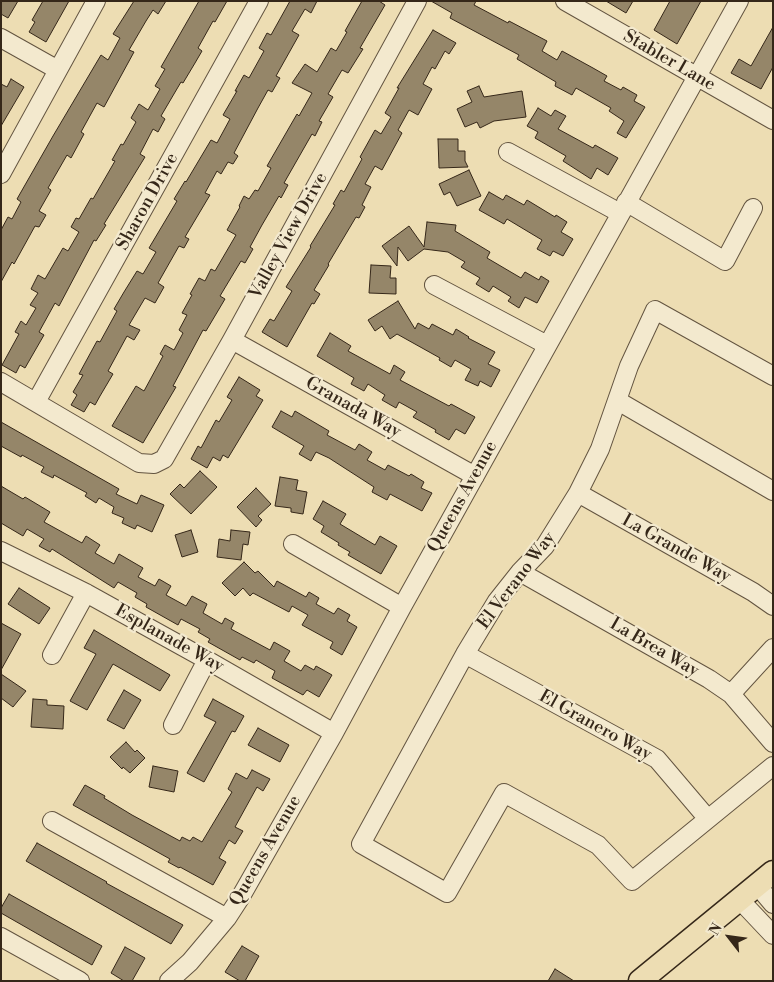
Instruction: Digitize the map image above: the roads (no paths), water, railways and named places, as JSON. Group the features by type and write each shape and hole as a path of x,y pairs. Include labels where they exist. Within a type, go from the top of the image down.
{"main road":[{"path":"640,981 765,878"}],"street":[{"path":"1,174 96,1"},
{"name":"Sharon Drive","path":"36,402 259,1"},
{"name":"Valley View Drive","path":"36,402 139,463 154,464 164,458 232,340 417,1"},
{"name":"Queens Avenue","path":"170,981 190,962 227,918 259,866 739,1"},
{"name":"Stabler Lane","path":"568,2 773,120"},
{"path":"1,38 58,70"},
{"path":"508,152 623,208 725,261 753,208"},
{"path":"434,285 547,345"},
{"name":"El Verano Way","path":"708,820 632,881 598,845 504,793 447,893 361,844 465,654 497,601 520,572 545,546 578,493 600,449 629,366 655,310 773,376"},
{"name":"Granada Way","path":"232,340 475,476"},
{"path":"1,382 36,402"},
{"path":"618,401 773,491"},
{"name":"La Grande Way","path":"578,493 753,592 773,606"},
{"path":"292,544 402,607"},
{"name":"Esplanade Way","path":"1,551 86,593 334,733"},
{"name":"La Brea Way","path":"520,572 709,679 731,694 773,743"},
{"path":"52,655 86,593"},
{"path":"731,694 773,648"},
{"name":"El Granero Way","path":"465,654 657,759 708,820"},
{"path":"173,725 207,660"},
{"path":"708,820 773,766"},
{"path":"52,820 227,918"},
{"path":"765,878 773,904"},
{"path":"739,899 773,935"},
{"path":"1,937 80,981"}]}
